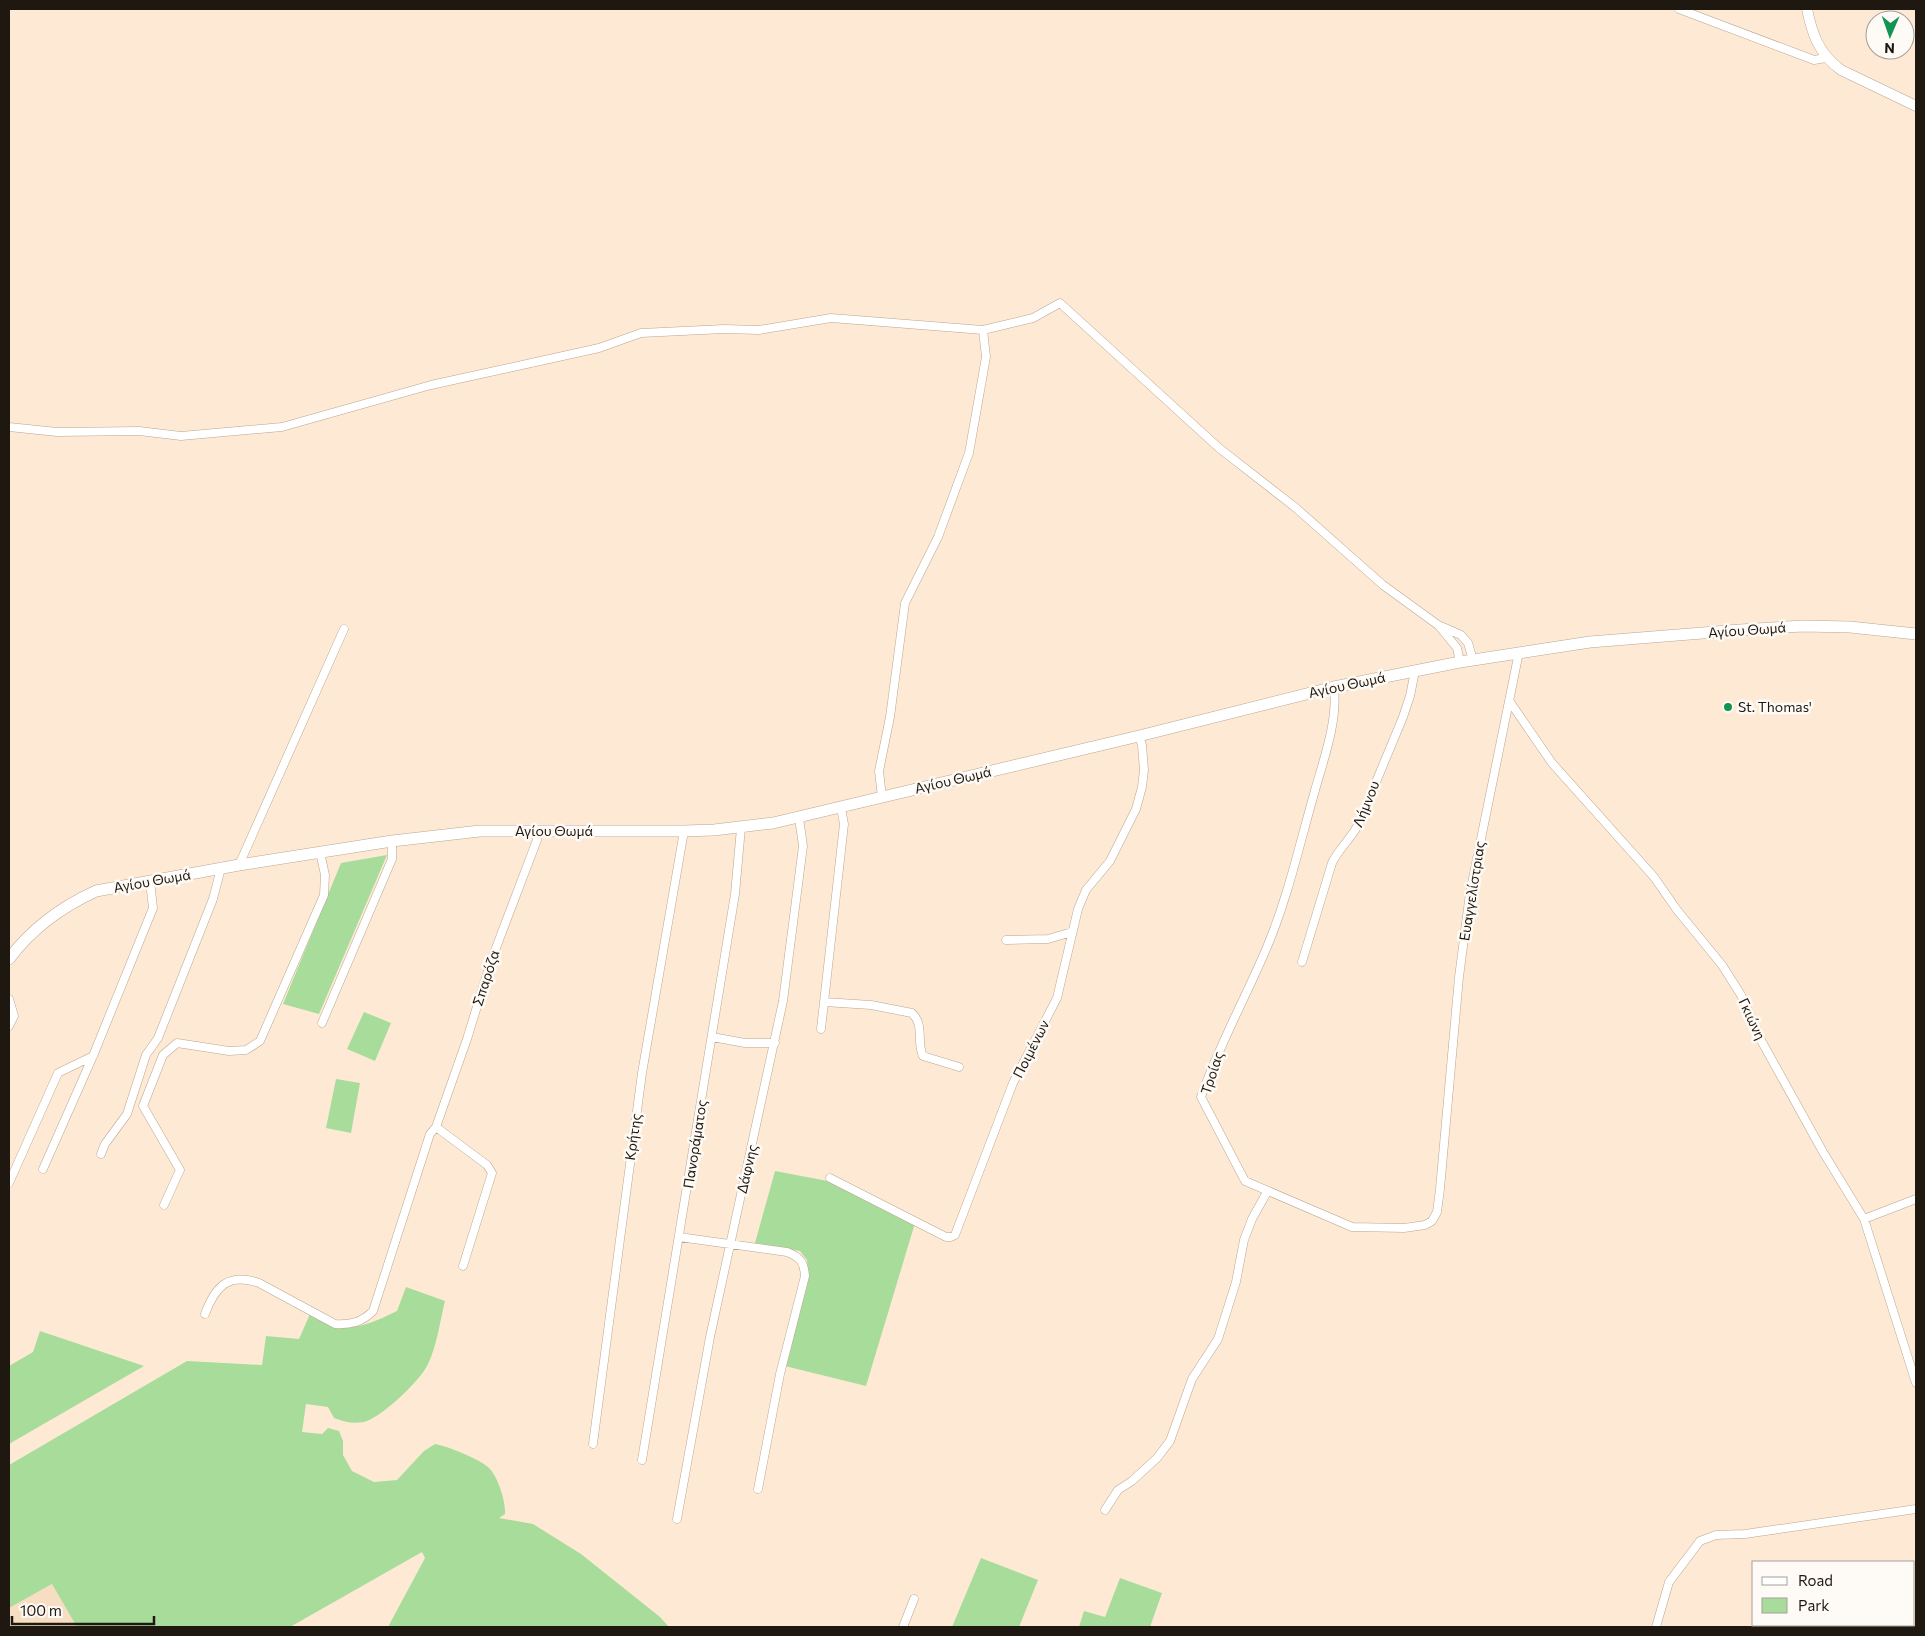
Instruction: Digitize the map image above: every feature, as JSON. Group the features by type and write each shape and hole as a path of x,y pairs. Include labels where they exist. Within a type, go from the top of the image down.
{"main road":[{"name":"Αγίου Θωμά","path":"9,959 38,926 76,901 96,892 239,864 392,841 480,832 684,831 741,828 800,818 1334,687 1519,652 1626,639 1803,626 1850,627 1916,634"}],"street":[{"path":"1679,9 1814,60 1826,58"},
{"path":"1807,9 1817,44 1826,58 1841,70 1916,106"},
{"path":"9,427 57,432 139,431 181,436 282,427 431,385 599,348 641,333 724,329 759,330 831,318 983,330 1033,318 1060,302 1219,448 1296,508 1383,585 1438,625 1461,635 1468,643 1473,660"},
{"path":"882,797 879,772 890,717 905,603 938,537 969,453 986,357 983,330"},
{"path":"1438,625 1457,648 1460,662"},
{"path":"239,864 344,629"},
{"name":"Ευαγγελίστριας","path":"1446,1132 1459,977 1470,894 1519,652"},
{"name":"Λήμνου","path":"1302,962 1332,863 1337,854 1353,836 1359,823 1403,717 1415,671"},
{"name":"Τροίας","path":"1334,687 1335,708 1322,767 1286,897 1267,946 1213,1062 1201,1097 1245,1181 1352,1227 1404,1228 1425,1225 1432,1221 1437,1212 1446,1132"},
{"name":"Γκιώνη","path":"1510,702 1563,776 1654,878 1677,910 1722,965 1741,995 1762,1042 1823,1152 1864,1218 1916,1383"},
{"name":"Ποιμένων","path":"830,1178 946,1237 951,1238 955,1235 1013,1083 1057,998 1072,932 1086,890 1110,861 1136,809 1142,788 1144,770 1142,745 1139,736"},
{"path":"821,1030 844,824 841,808"},
{"name":"Δάφνης","path":"677,1518 693,1423 730,1244 784,1001 803,846 800,818"},
{"name":"Πανοράματος","path":"642,1460 735,894 741,828"},
{"name":"Σπαρόζα","path":"205,1314 213,1294 219,1286 246,1278 259,1283 335,1324 349,1325 365,1319 373,1311 430,1134 436,1126 467,1039 491,961 537,840 537,831"},
{"name":"Κρήτης","path":"592,1444 642,1073 684,831"},
{"path":"322,1023 392,859 392,841"},
{"path":"164,1205 180,1170 144,1106 163,1055 176,1043 228,1051 246,1050 260,1041 324,895 325,875 320,852"},
{"path":"101,1154 105,1144 127,1114 146,1055 158,1038 213,899 221,868"},
{"path":"43,1169 93,1056 152,908 150,880"},
{"path":"1006,940 1048,939 1072,932"},
{"path":"9,999 14,1016 9,1025"},
{"path":"824,1002 872,1005 912,1013 919,1023 920,1050 923,1056 959,1067"},
{"path":"9,1012 9,1025"},
{"path":"712,1037 745,1043 775,1044"},
{"path":"9,1183 58,1073 93,1056"},
{"path":"436,1126 487,1165 492,1174 463,1266"},
{"path":"1105,1510 1118,1490 1138,1475 1170,1441 1192,1379 1218,1339 1236,1282 1244,1240 1252,1219 1267,1192"},
{"path":"1864,1218 1916,1198"},
{"path":"679,1237 787,1252 798,1256 804,1264 805,1276 780,1374 758,1489"},
{"path":"1656,1627 1669,1582 1700,1541 1716,1535 1754,1532 1916,1509"},
{"path":"903,1627 914,1599"}],"shaded area":[{"path":"52,1584 77,1627 9,1627 9,1608"}],"green space":[{"path":"387,855 319,1014 283,1004 341,863"},
{"path":"364,1012 391,1023 375,1061 347,1049"},
{"path":"336,1079 360,1083 351,1133 326,1128"},
{"path":"775,1171 833,1182 915,1223 866,1386 785,1366 808,1274 807,1260 800,1251 755,1243"},
{"path":"406,1287 445,1301 434,1349 424,1371 390,1406 380,1414 364,1422 352,1423 342,1421 334,1418 328,1407 306,1404 302,1432 322,1434 328,1428 339,1431 343,1441 343,1455 352,1471 374,1482 397,1480 424,1451 435,1444 478,1460 492,1471 501,1489 505,1514 499,1518 533,1524 581,1554 660,1617 669,1627 388,1627 425,1558 422,1552 290,1627 77,1627 52,1584 9,1608 9,1465 187,1361 262,1365 266,1336 299,1339 310,1314 344,1326 363,1325 372,1322 397,1311"},
{"path":"40,1331 144,1366 9,1444 9,1366 33,1352"},
{"path":"981,1558 1038,1580 1019,1627 952,1627"},
{"path":"1120,1578 1162,1593 1150,1627 1079,1627 1084,1611 1105,1617"}],"place":[{"name":"St. Thomas'","path":"1728,707"}]}
